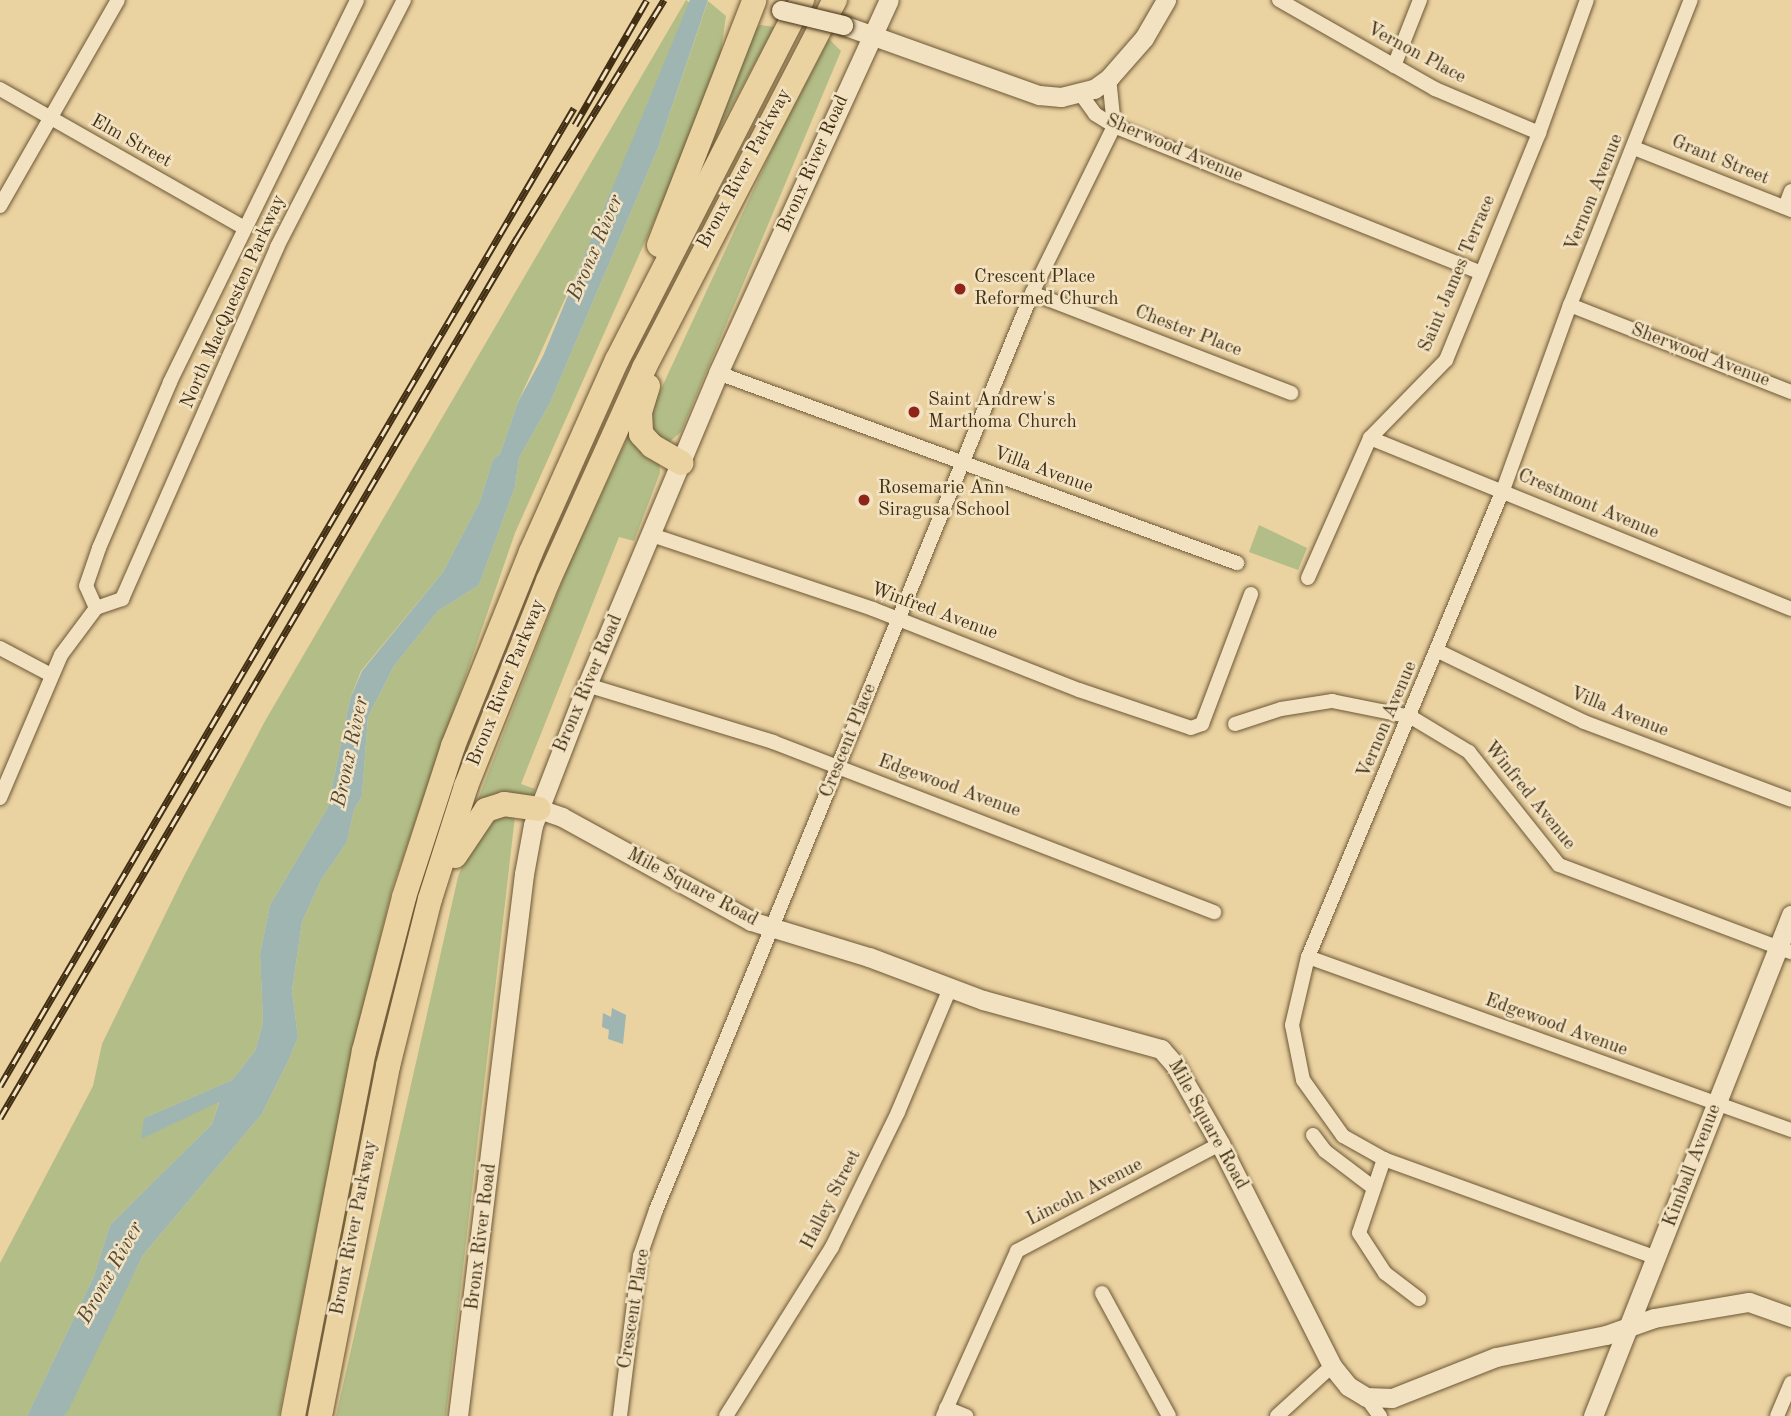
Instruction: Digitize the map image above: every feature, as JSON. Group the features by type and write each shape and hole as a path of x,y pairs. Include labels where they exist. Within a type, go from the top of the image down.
{"highway":[{"name":"Bronx River Parkway","path":"320,1416 376,1121 430,899 466,786 525,635 670,314 835,0"},
{"path":"640,312 666,223 753,1"},
{"name":"Bronx River Parkway","path":"293,1416 358,1077 419,846 511,600 640,312 792,5"},
{"path":"670,314 639,424 647,443 682,463"},
{"path":"430,899 470,828 486,810 504,804 539,809"}],"street":[{"path":"0,206 118,0"},
{"name":"North MacQuesten Parkway","path":"96,608 86,586 99,548 243,227 357,0"},
{"name":"North MacQuesten Parkway","path":"0,798 51,675 96,608 122,599 276,247 404,0"},
{"name":"Bronx River Road","path":"458,1416 523,874 539,809 587,685 718,373 871,33 889,0"},
{"path":"753,1 792,5 1039,94 1080,93 1109,78 1144,38 1166,0"},
{"name":"Vernon Place","path":"1279,0 1394,66 1539,133"},
{"path":"1394,66 1420,0"},
{"name":"Saint James Terrace","path":"1308,578 1370,438 1446,360 1539,133 1587,0"},
{"name":"Vernon Avenue","path":"1657,1258 1384,1159 1343,1136 1299,1070 1292,1025 1308,957 1411,717 1503,490 1570,305 1691,0"},
{"path":"1109,78 1114,127"},
{"name":"Elm Street","path":"0,89 243,227"},
{"name":"Sherwood Avenue","path":"1080,93 1095,114 1114,127 1481,273"},
{"name":"Crescent Place","path":"620,1416 640,1256 961,462 1032,293 1114,127"},
{"name":"Grant Street","path":"1634,148 1788,209"},
{"path":"1788,209 1791,191"},
{"name":"Chester Place","path":"1032,293 1291,393"},
{"name":"Sherwood Avenue","path":"1570,305 1791,391"},
{"name":"Villa Avenue","path":"718,373 1237,563"},
{"name":"Crestmont Avenue","path":"1370,438 1791,609"},
{"name":"Winfred Avenue","path":"652,535 897,619 1167,722 1191,727 1202,724 1251,594"},
{"path":"0,648 51,675"},
{"name":"Villa Avenue","path":"1438,651 1584,722 1791,800"},
{"name":"Edgewood Avenue","path":"587,685 839,767 1214,912"},
{"name":"Winfred Avenue","path":"1235,724 1282,709 1332,701 1411,717 1469,752 1559,865 1785,950"},
{"name":"Mile Square Road","path":"539,809 562,817 680,885 771,928 869,957 950,988 1161,1049 1175,1065 1220,1144 1332,1366 1348,1386 1366,1397"},
{"name":"Kimball Avenue","path":"1593,1416 1717,1105 1785,950 1791,915"},
{"name":"Edgewood Avenue","path":"1308,957 1791,1130"},
{"name":"Halley Street","path":"726,1416 832,1247 898,1112 950,988"},
{"path":"1313,1135 1325,1151 1374,1188"},
{"name":"Lincoln Avenue","path":"944,1412 1017,1251 1220,1144"},
{"path":"1384,1159 1359,1233 1385,1273 1419,1299"},
{"path":"1102,1293 1169,1416"},
{"path":"1366,1397 1392,1398 1496,1357 1741,1302 1765,1305 1791,1317"},
{"path":"1276,1416 1332,1366"},
{"path":"1777,1416 1791,1383"},
{"path":"1366,1397 1380,1416"},
{"path":"944,1412 966,1416"}],"green space":[{"path":"686,0 690,3 594,235 518,402 500,454 493,459 480,501 443,572 361,671 350,699 328,807 270,905 260,954 263,1023 255,1051 232,1080 144,1118 219,1101 212,1124 110,1225 94,1276 27,1416 0,1416 0,1263 93,1086 102,1044 184,876 265,721"},
{"path":"708,1 726,16 719,65 677,170 515,533 392,889 351,1056 279,1416 64,1416 143,1255 262,1114 290,1057 298,1037 292,991 302,922 321,880 347,842 354,810 362,796 368,717 394,666 438,611 479,585 515,487 519,458 550,403 658,148"},
{"path":"760,25 774,27 700,165 752,31"},
{"path":"829,39 841,51 681,432 668,443 655,440 649,415 777,139"},
{"path":"630,432 659,461 660,473 634,541 619,537 521,784 535,789 532,797 472,815 568,566"},
{"path":"1259,525 1307,548 1298,570 1249,552"},
{"path":"496,811 515,816 446,1416 336,1416 458,877 473,835"}],"water":[{"name":"Bronx River","path":"690,0 708,0 658,148 550,403 519,458 515,487 479,585 438,611 394,666 368,717 362,796 354,810 347,842 321,880 302,922 292,991 298,1037 290,1057 262,1114 143,1255 68,1411 64,1416 27,1416 94,1276 110,1225 212,1124 219,1102 141,1139 144,1118 232,1080 255,1051 263,1023 260,954 270,905 328,807 350,699 362,671 443,572 480,501 493,459 500,454 518,402 543,356"},
{"path":"612,1008 626,1015 623,1044 608,1039 609,1030 602,1027 603,1013 611,1017"}],"railway":[{"path":"575,125 647,0"},
{"path":"0,1118 517,238 664,0"},
{"path":"0,1086 574,108"}],"place":[{"name":"Crescent Place Reformed Church","path":"960,289"},
{"name":"Saint Andrew's Marthoma Church","path":"914,412"},
{"name":"Rosemarie Ann Siragusa School","path":"864,500"}]}
